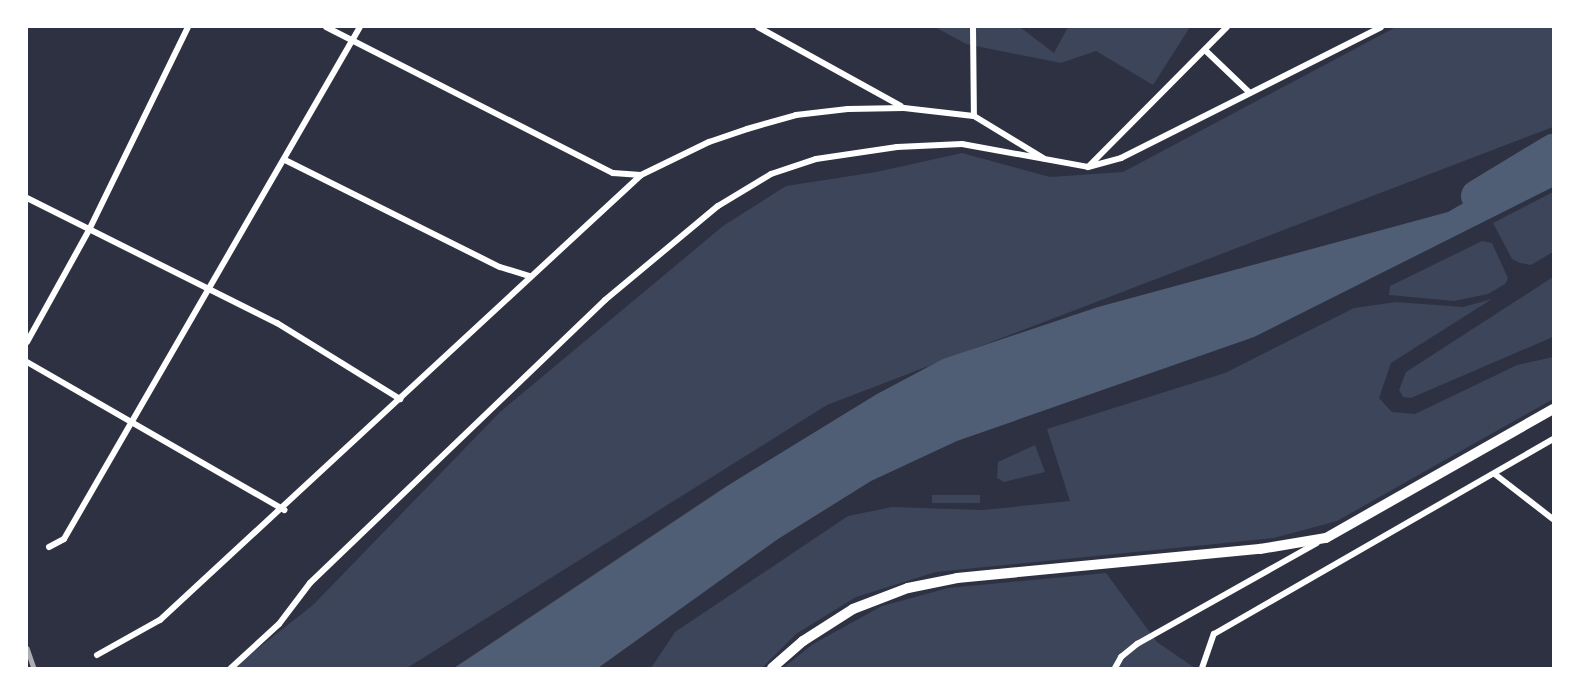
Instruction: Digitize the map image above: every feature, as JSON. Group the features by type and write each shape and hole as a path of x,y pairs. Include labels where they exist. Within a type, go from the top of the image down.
{"street":[{"path":"27,342 89,230 188,27"},
{"path":"326,27 613,173 641,175"},
{"path":"49,547 64,539 360,27"},
{"path":"758,27 904,108"},
{"path":"974,27 974,116"},
{"path":"1088,167 1227,27"},
{"path":"231,668 279,624 310,583 491,405 605,300 718,206 782,170 816,159 897,147 962,144 1049,162 1088,167 1121,158 1381,27"},
{"path":"1205,50 1250,93"},
{"path":"97,655 160,620 284,510 530,276 641,175 709,142 796,115 904,108 974,116 1049,162"},
{"path":"285,160 500,267 530,276"},
{"path":"27,198 277,322 400,399"},
{"path":"27,362 284,510"},
{"path":"1115,668 1121,657 1137,644 1553,409"},
{"path":"1202,668 1214,634 1496,475 1553,439"},
{"path":"1496,475 1553,519"},
{"path":"772,668 803,641 853,609 908,588 957,578 1260,549 1326,538"}],"shaded area":[{"path":"935,27 1020,27 1054,53 1068,27 1190,27 1153,85 1096,51 1061,63 966,44"},
{"path":"1396,27 1553,27 1553,127 827,405 407,668 233,668 313,605 500,412 723,226 786,186 876,172 962,153 1050,177 1123,172"},
{"path":"1553,151 1553,187 1254,337 957,441 871,481 778,539 598,668 454,668 727,486 877,394 943,359 1098,307 1448,212"},
{"path":"1553,192 1553,252 1531,265 1512,259 1493,223"},
{"path":"1482,241 1492,243 1508,278 1505,284 1488,294 1454,301 1389,295 1390,286"},
{"path":"1553,277 1553,337 1411,398 1403,397 1399,390 1406,372"},
{"path":"1492,299 1391,363 1379,398 1392,412 1415,414 1517,365 1553,357 1553,399 1337,521 1274,538 936,572 856,597 796,634 762,668 651,668 675,632 848,516 892,507 983,510 1070,501 1047,429 1225,373 1354,308 1396,302 1463,307"},
{"path":"1035,445 1045,472 1004,482 997,478 998,462"},
{"path":"932,495 980,495 980,503 932,503"},
{"path":"1106,573 1157,642 1195,668 783,668 813,644 882,606 948,588"}],"waterway":[{"path":"1477,196 1553,150"}],"railway":[{"path":"27,648 34,668"}]}
